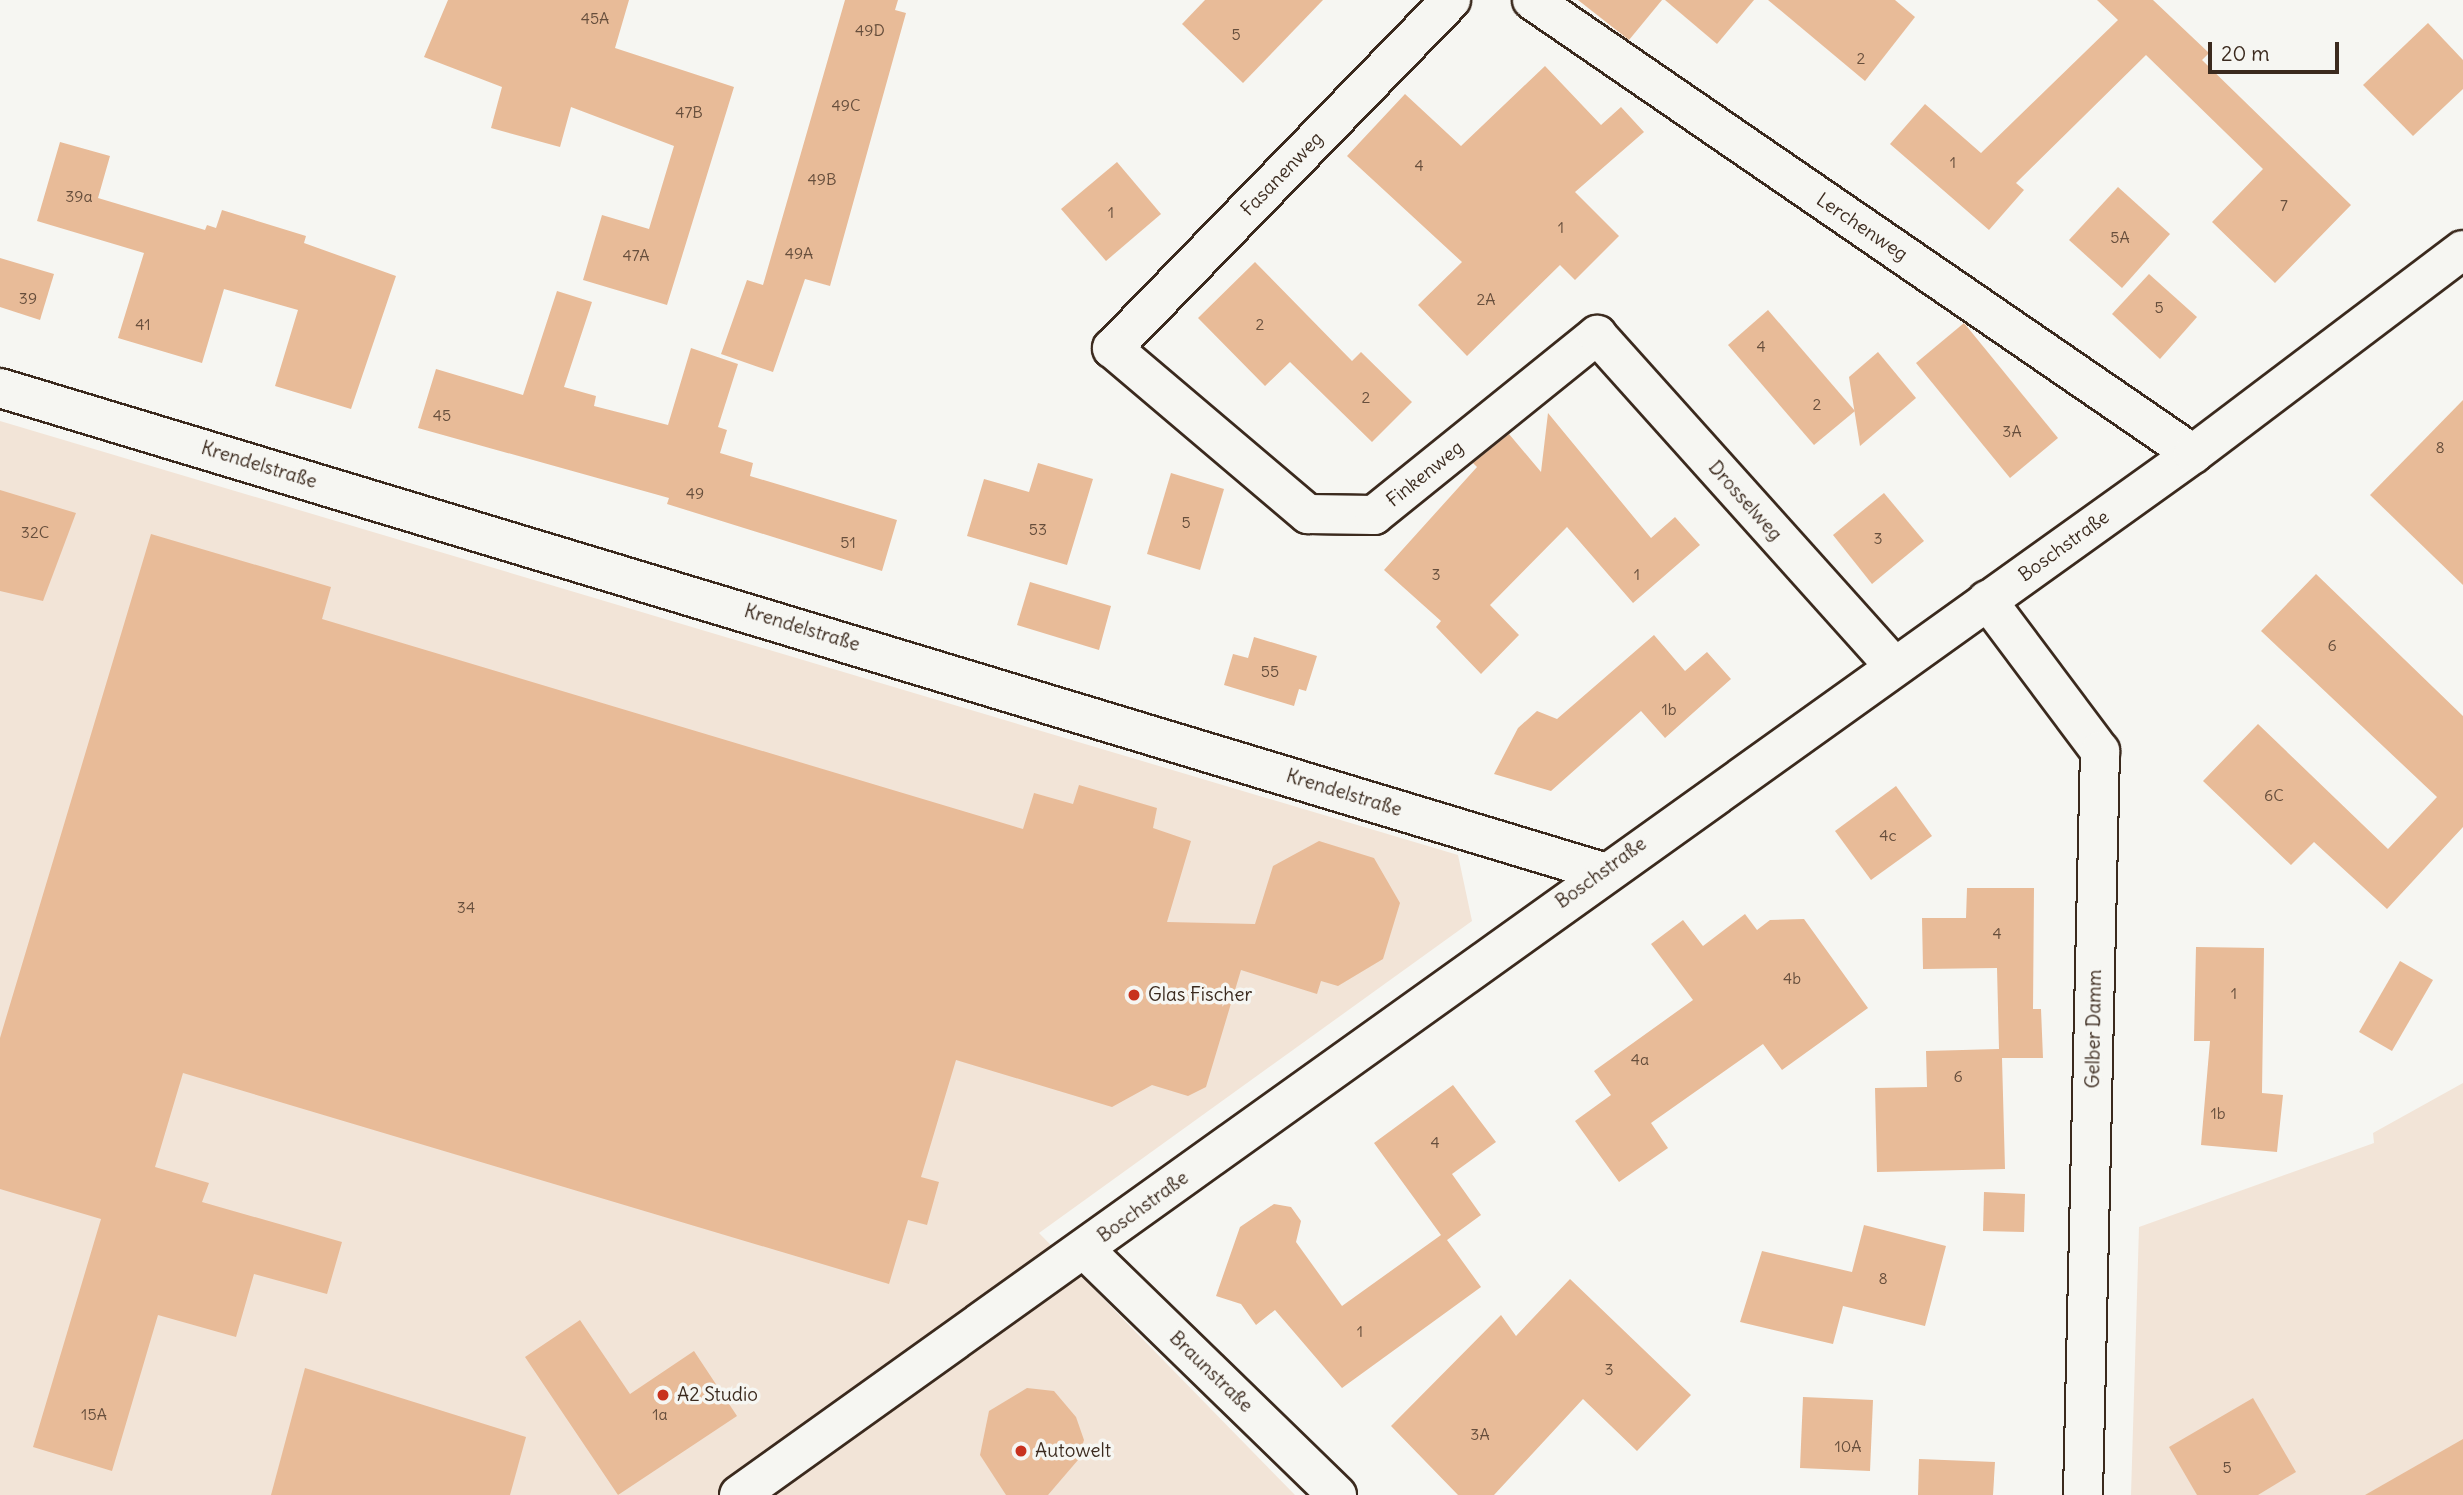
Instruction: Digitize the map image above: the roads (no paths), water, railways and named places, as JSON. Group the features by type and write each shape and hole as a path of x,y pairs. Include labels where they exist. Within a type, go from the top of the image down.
{"street":[{"name":"Fasanenweg","path":"1112,348 1451,0"},
{"name":"Lerchenweg","path":"1532,0 2193,454"},
{"name":"Boschstraße","path":"739,1495 1084,1249 1603,872 2193,454 2463,250"},
{"name":"Finkenweg","path":"1112,348 1308,514 1374,515 1597,335"},
{"name":"Drosselweg","path":"1597,335 1894,666"},
{"name":"Krendelstraße","path":"0,388 1603,872"},
{"name":"Gelber Damm","path":"1987,600 2100,751 2083,1495"},
{"name":"Braunstraße","path":"1084,1249 1337,1495"}],"place":[{"name":"Glas Fischer","path":"1134,995"},
{"name":"A2 Studio","path":"663,1395"},
{"name":"Autowelt","path":"1021,1451"}]}
